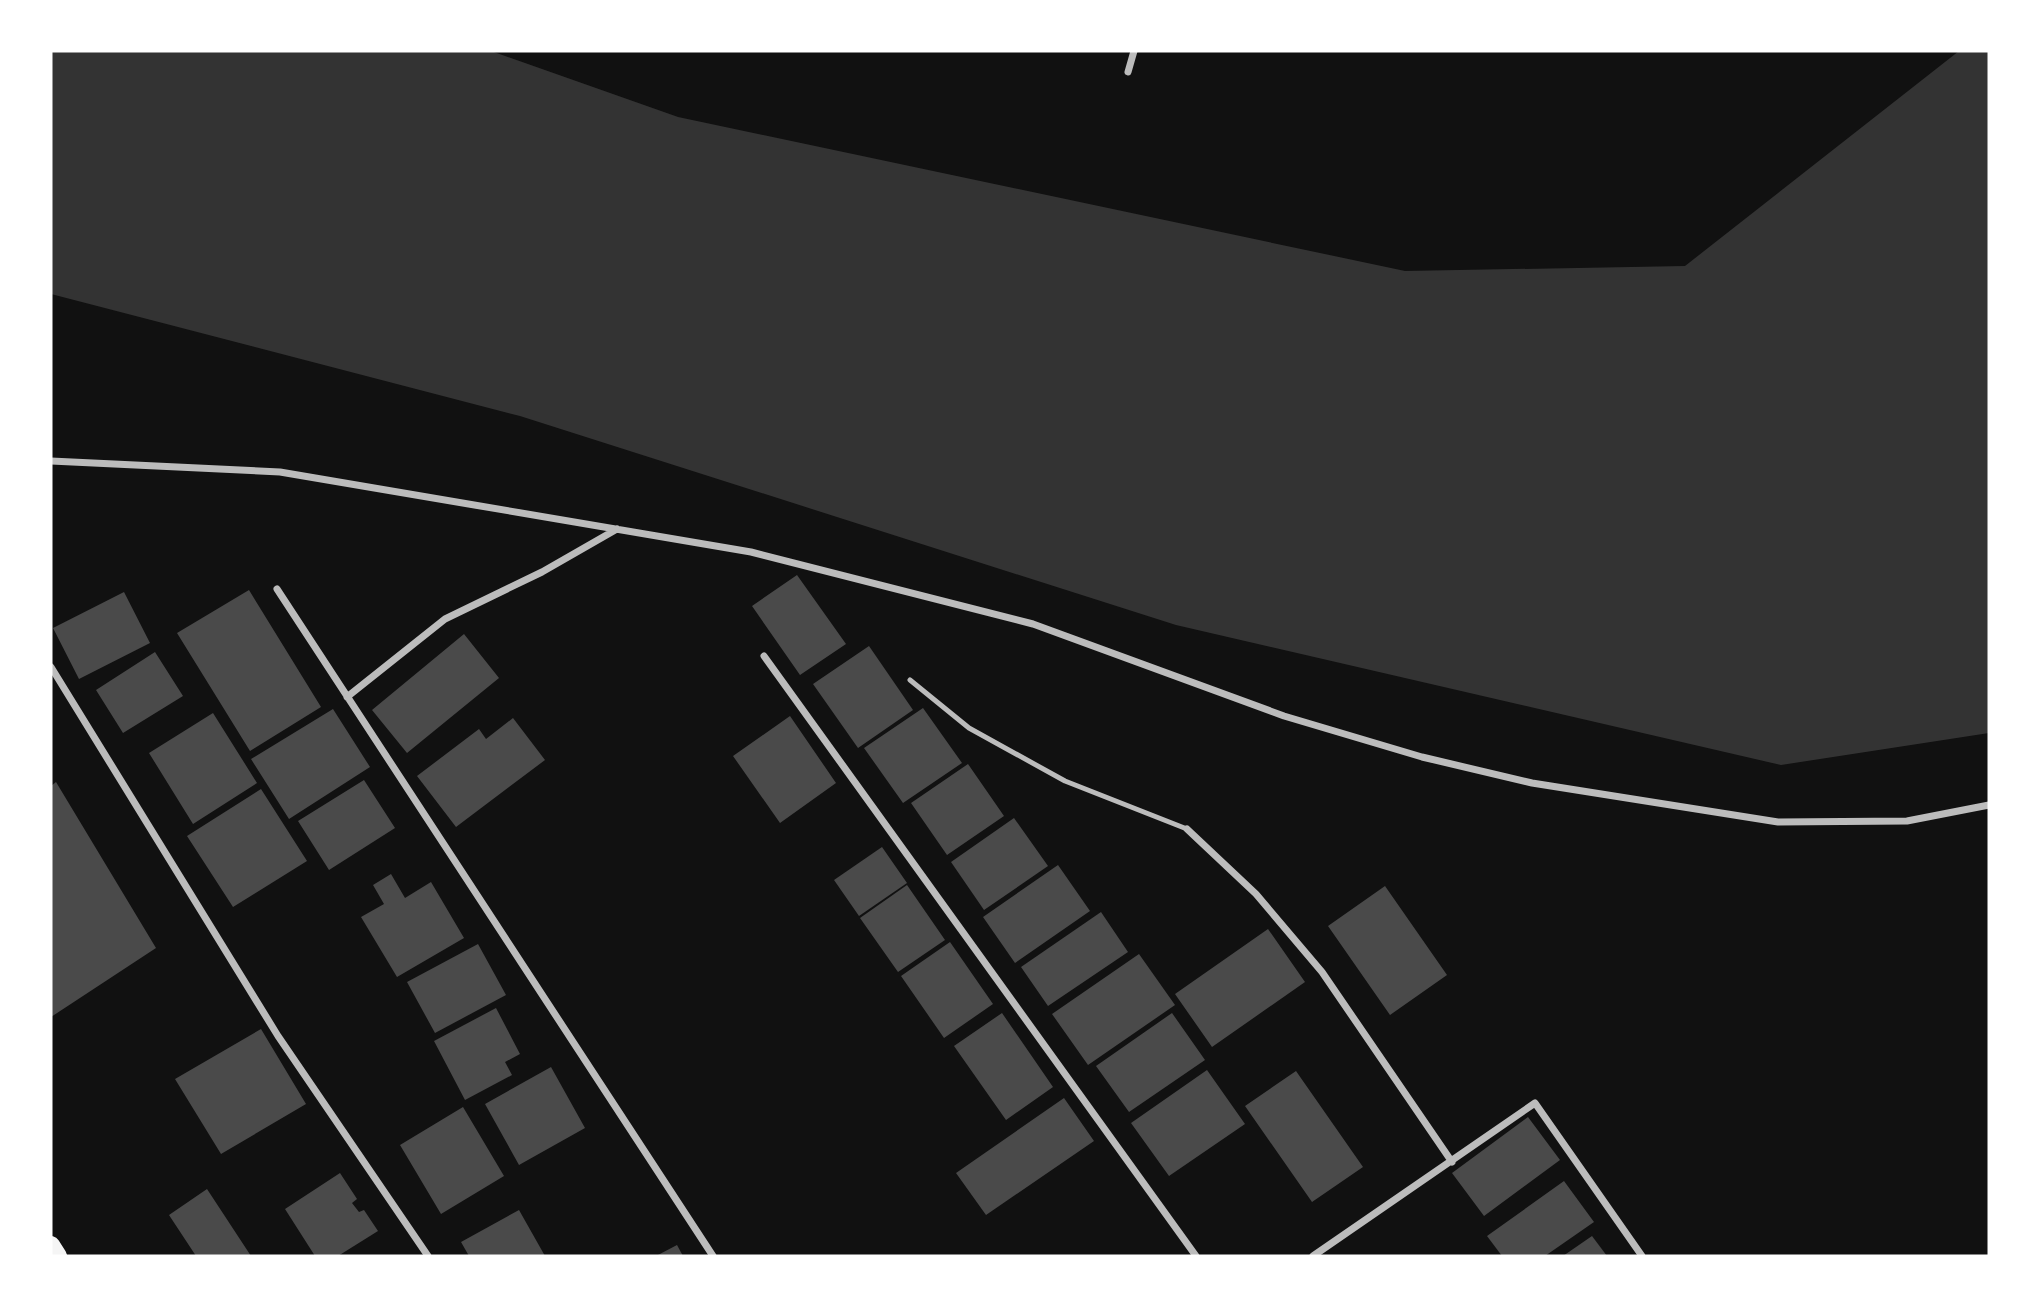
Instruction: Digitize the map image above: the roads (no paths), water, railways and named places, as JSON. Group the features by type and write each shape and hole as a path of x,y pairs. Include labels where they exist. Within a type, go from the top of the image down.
{"main road":[{"path":"51,1245 58,1256"}],"street":[{"path":"1128,72 1133,51"},
{"path":"51,461 280,472 751,552 1033,624 1284,716 1422,757 1532,783 1778,822 1907,821 1989,806"},
{"path":"347,697 445,619 542,572 618,528"},
{"path":"276,589 713,1256"},
{"path":"764,656 1196,1256"},
{"path":"51,667 278,1036 428,1256"},
{"path":"1186,828 1256,894 1322,972 1452,1162"},
{"path":"1313,1256 1535,1103 1642,1256"}],"lane":[{"path":"910,680 969,728 1065,781 1186,828"}]}
